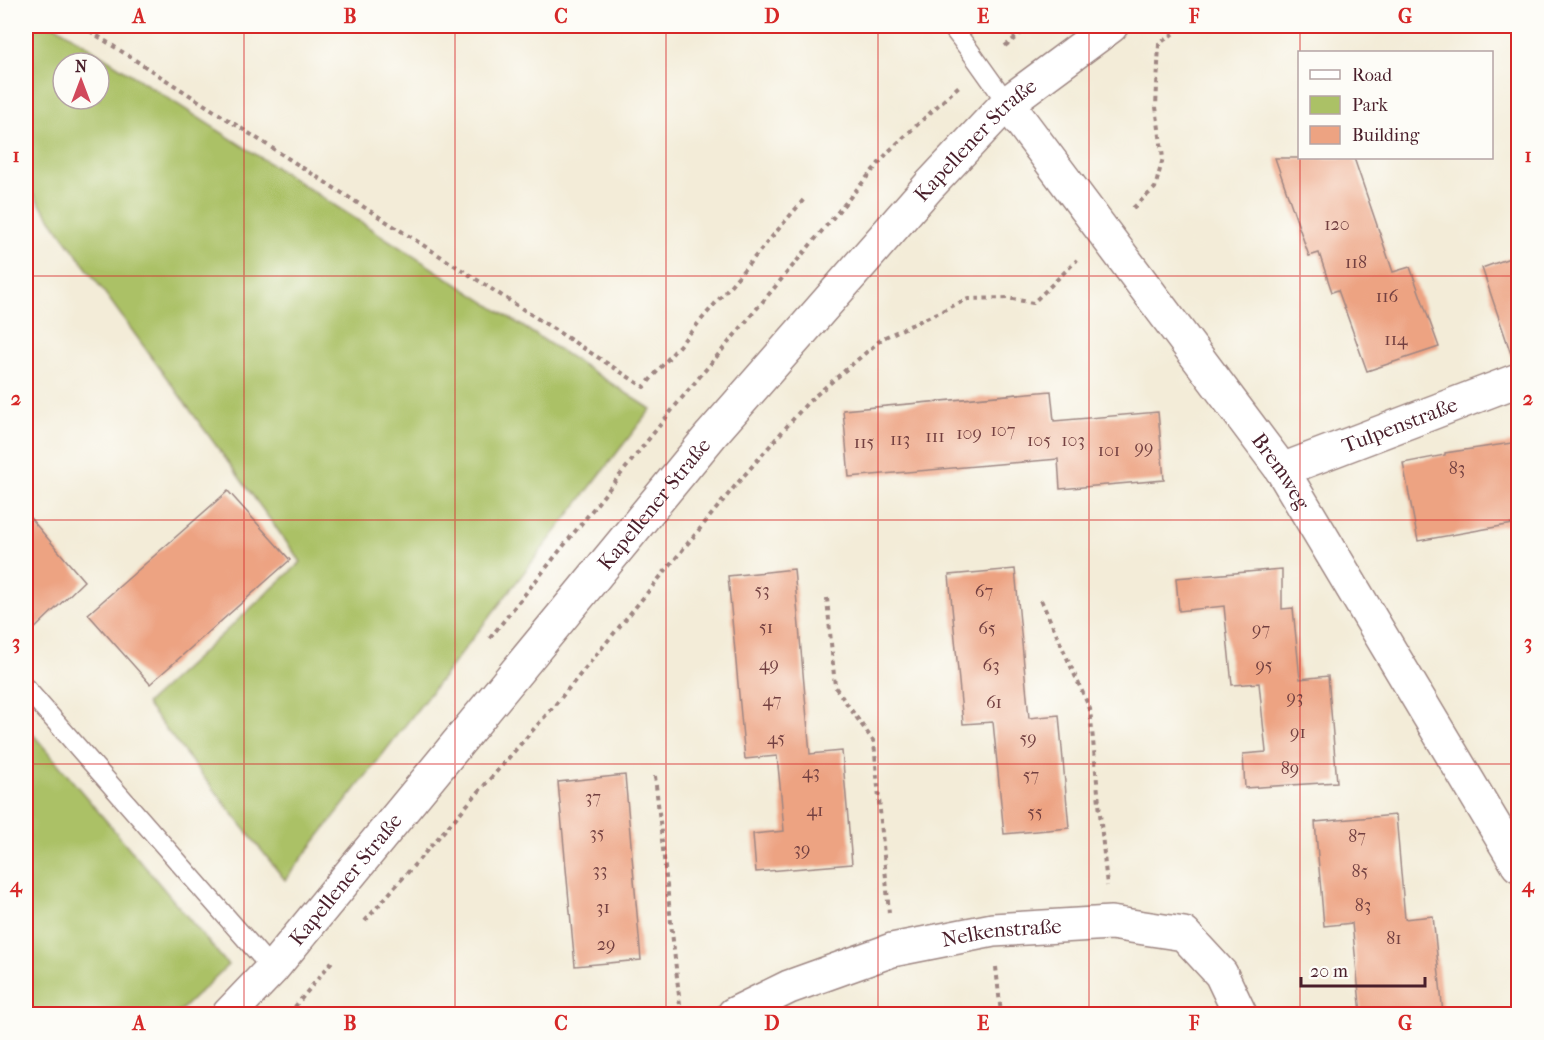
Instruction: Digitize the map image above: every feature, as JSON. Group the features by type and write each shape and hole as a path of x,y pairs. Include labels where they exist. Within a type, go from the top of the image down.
{"street":[{"name":"Kapellener Straße","path":"229,1014 272,969 711,435 929,186 1007,103 1111,26"},
{"name":"Bremweg","path":"1007,103 1282,470 1518,865"},
{"name":"Tulpenstraße","path":"1282,470 1518,380"},
{"name":"Nelkenstraße","path":"735,1014 789,987 892,950 993,930 1111,923 1184,934 1221,974 1240,1014"}],"lane":[{"path":"951,26 1007,103"},
{"path":"26,688 272,969"}],"path":[{"path":"82,26 644,387 805,198"},
{"path":"363,923 555,705 735,486 808,402 884,338 968,299 1008,298 1033,303 1155,188 1163,158 1156,107 1159,44 1183,26"},
{"path":"827,598 835,687 874,742 892,950"},
{"path":"1041,600 1090,709 1111,923"},
{"path":"655,776 681,1014"},
{"path":"993,930 1001,1014"},
{"path":"289,1014 341,951"}],"green space":[{"path":"26,26 56,26 95,51 51,51 51,111 111,111 111,61 651,409 285,880 146,704 301,562 26,185"},
{"path":"26,726 228,965 177,1014 26,1014"}],"building":[{"path":"1275,158 1354,159 1393,272 1410,267 1439,347 1367,371 1338,290 1332,292 1319,253 1309,256"},
{"path":"1518,255 1518,359 1513,360 1482,268"},
{"path":"1051,391 1054,421 1158,412 1164,480 1060,489 1058,459 849,477 843,410"},
{"path":"1518,442 1518,523 1418,541 1403,463 1445,455 1445,453"},
{"path":"228,491 290,560 150,684 88,614"},
{"path":"26,513 84,581 26,637"},
{"path":"794,569 810,754 842,751 852,864 756,872 753,834 784,831 781,795 777,756 745,759 728,576"},
{"path":"1015,569 1029,718 1059,715 1069,828 1004,834 993,722 963,724 949,575"},
{"path":"1282,569 1282,609 1293,608 1300,679 1328,676 1337,782 1245,788 1243,754 1266,752 1259,683 1232,685 1224,606 1179,611 1176,578"},
{"path":"625,775 641,960 575,966 558,782"},
{"path":"1396,815 1405,919 1433,916 1443,1014 1361,1014 1352,923 1324,926 1315,822"}]}
